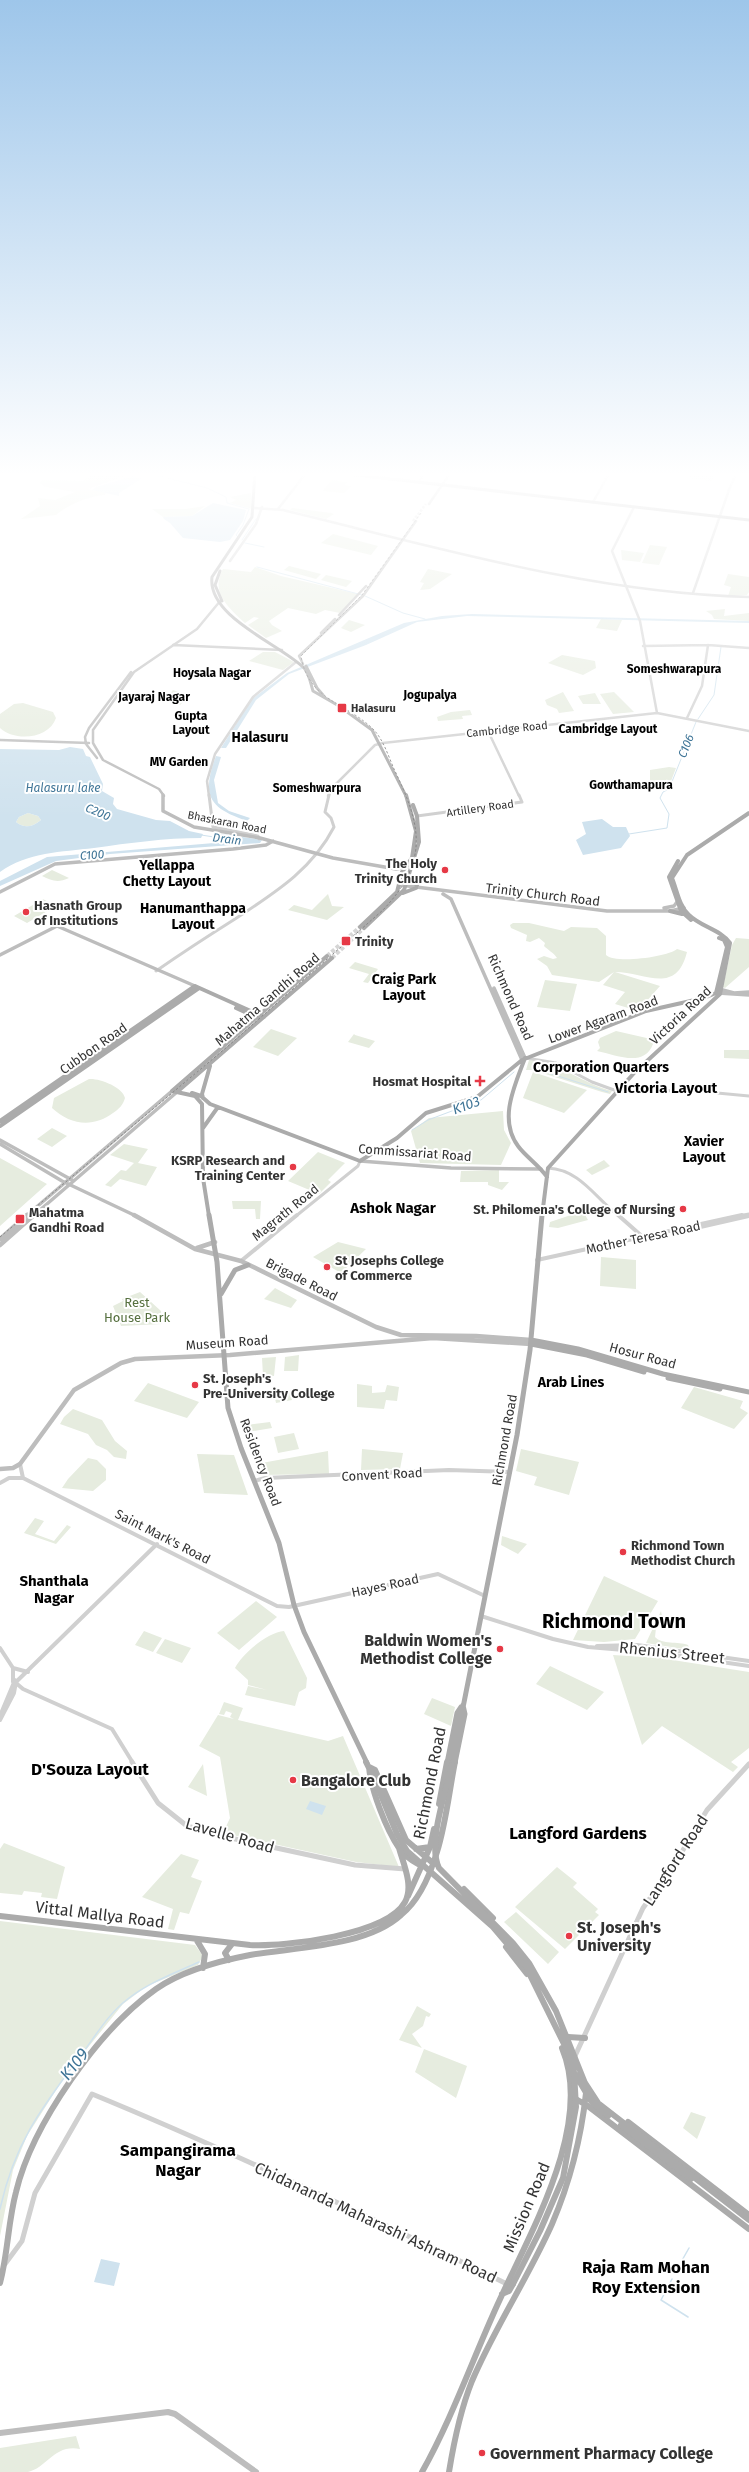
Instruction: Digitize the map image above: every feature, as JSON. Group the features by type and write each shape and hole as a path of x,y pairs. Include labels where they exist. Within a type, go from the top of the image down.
{"main road":[{"path":"212,587 222,605 243,624 300,662 306,668 314,689 365,724 376,734 382,743 421,815 419,842 411,867 405,875 406,882 401,895"},
{"path":"300,662 306,646 365,587"},
{"path":"300,662 300,656 363,596 369,587"},
{"path":"166,815 161,813 162,796 159,791 101,762 86,744 85,737 89,728 127,676 203,624 219,599"},
{"path":"219,599 243,624"},
{"path":"166,815 162,809 164,796 159,789 103,760 93,742 95,726 131,675 201,622 219,599"},
{"path":"216,604 222,605"},
{"path":"172,645 282,650"},
{"path":"73,744 85,737"},
{"path":"0,740 73,744 86,744 93,742"},
{"path":"382,743 414,818 416,839 414,852 410,863 402,876 400,884 387,903 362,928 401,895 416,886"},
{"path":"682,908 677,902 669,877 678,861 693,846 749,812"},
{"path":"682,908 672,878 681,861 696,848 749,812"},
{"name":"Bhaskaran Road","path":"166,815 194,827 260,838 320,854 396,869 411,867"},
{"path":"180,853 260,844 268,840"},
{"path":"0,891 55,864 261,846 274,842"},
{"path":"396,869 402,876"},
{"path":"406,882 416,886"},
{"name":"Trinity Church Road","path":"400,884 406,882 437,891 607,911 670,910 682,908"},
{"name":"Trinity Church Road","path":"416,886 607,910 666,908 674,906 677,902"},
{"path":"446,890 451,893"},
{"name":"Richmond Road","path":"437,891 451,898 489,979"},
{"name":"Richmond Road","path":"451,893 523,1059 521,1072 508,1115 508,1128 518,1146 541,1168 547,1177"},
{"name":"Victoria Road","path":"682,908 684,915 704,930 724,940 727,947 725,965"},
{"name":"Victoria Road","path":"548,1168 617,1090 719,991 730,947 728,939 706,928 682,908"},
{"path":"670,910 684,915"},
{"path":"0,958 45,932 55,928 156,970 261,1017"},
{"path":"0,955 23,945"},
{"name":"Mahatma Gandhi Road","path":"176,1090 210,1064 327,956"},
{"name":"Mahatma Gandhi Road","path":"0,1239 72,1181 261,1017 332,958"},
{"name":"Cubbon Road","path":"0,1121 102,1050 196,988"},
{"name":"Cubbon Road","path":"0,1126 108,1052 196,988"},
{"name":"Lower Agaram Road","path":"719,991 726,995 749,994"},
{"name":"Lower Agaram Road","path":"523,1059 646,1011 704,998 719,991 749,994"},
{"path":"102,1050 108,1052"},
{"name":"Magrath Road","path":"360,1161 397,1138 421,1116 477,1097 523,1059"},
{"path":"83,1063 88,1066"},
{"path":"203,1098 204,1082 210,1064"},
{"path":"510,1071 521,1072"},
{"name":"Commissariat Road","path":"176,1090 198,1094 218,1107 360,1161 451,1168 548,1168"},
{"name":"Residency Road","path":"176,1090 195,1096 199,1100 203,1111 203,1178 207,1209 215,1242 228,1408 254,1481 279,1543 294,1606 310,1648 369,1767"},
{"path":"203,1128 208,1123 210,1113 218,1107"},
{"path":"0,1140 72,1181 77,1187"},
{"name":"Brigade Road","path":"0,1144 68,1184 77,1187 195,1249 241,1262 350,1316 391,1332 401,1335 471,1336 531,1342"},
{"name":"Commissariat Road","path":"371,1155 376,1162"},
{"path":"32,1164 37,1161"},
{"name":"Richmond Road","path":"0,2283 16,2192 32,2146 68,2088 115,2026 139,2002 162,1985 206,1967 229,1960 327,1942 366,1933 396,1921 406,1911 429,1874 443,1832 464,1723 465,1714 463,1704 510,1472 531,1342 537,1261 548,1168"},
{"name":"Mahatma Gandhi Road","path":"0,1246 68,1184"},
{"path":"195,1249 203,1248 215,1242"},
{"path":"220,1296 235,1270 248,1265"},
{"path":"391,1332 389,1341 433,1338 531,1342"},
{"name":"Museum Road","path":"20,1464 74,1390 121,1363 135,1359 223,1355 389,1341"},
{"name":"Hosur Road","path":"531,1342 660,1376 749,1394"},
{"name":"Hosur Road","path":"531,1342 578,1349 663,1374 749,1394"},
{"path":"530,1350 542,1346"},
{"path":"0,1469 13,1468 20,1464"},
{"path":"463,1704 436,1843 435,1860 441,1873 476,1905 521,1951 566,2035 587,2088 598,2103 749,2220"},
{"name":"Richmond Road","path":"405,1902 430,1847 457,1713 463,1704"},
{"path":"369,1767 397,1834 407,1851 493,1926 525,1965 568,2052 574,2072 576,2107 563,2178 510,2284"},
{"path":"369,1767 368,1772 399,1848 405,1869 408,1887 405,1902"},
{"path":"369,1767 375,1770 406,1840 474,1898 522,1950 537,1974 576,2054 587,2091 749,2215"},
{"path":"415,1849 430,1847"},
{"name":"Mission Road","path":"399,1848 468,1906 491,1928 526,1972 564,2052 571,2094 570,2123 554,2182 510,2284 502,2294 442,2436 422,2472"},
{"name":"Vittal Mallya Road","path":"0,1916 232,1944 285,1945 329,1936 378,1923 390,1916 405,1902"},
{"path":"198,1939 205,1954 206,1967"},
{"path":"229,1960 225,1952 232,1944"},
{"path":"568,2037 585,2038"},
{"path":"574,2072 591,2101 600,2109 749,2223"},
{"path":"571,2094 587,2091"},
{"name":"Mission Road","path":"449,2472 461,2413 474,2380 500,2323 543,2243 560,2205 576,2153 587,2091"},
{"path":"571,2094 749,2229"},
{"path":"0,2433 168,2412 175,2414 256,2472"}],"street":[{"path":"627,587 640,621 643,646 657,713"},
{"path":"654,587 692,593 749,596"},
{"path":"692,593 694,587"},
{"path":"643,646 708,646 749,648"},
{"path":"708,646 702,686 686,718 749,732"},
{"path":"260,838 241,832 212,826 206,781 208,772 215,754 252,697 300,662"},
{"name":"Cambridge Road","path":"382,743 657,713 686,718"},
{"name":"Artillery Road","path":"421,815 522,802 488,731"},
{"path":"156,970 294,878 320,854 334,827 331,818 325,812 329,793 372,748 382,743"},
{"path":"523,1059 556,1064 592,1082 617,1090 631,1089 749,1096"},
{"path":"624,1083 639,1090"},
{"name":"Magrath Road","path":"241,1262 358,1166 360,1161"},
{"path":"548,1168 568,1171 579,1177 612,1211 644,1238"},
{"name":"Mother Teresa Road","path":"537,1261 749,1215"},
{"path":"0,1483 9,1478 23,1478 20,1464"},
{"name":"Convent Road","path":"254,1481 265,1478 445,1470 497,1470 510,1472"},
{"name":"Saint Mark's Road","path":"23,1478 157,1544 273,1604 282,1607 294,1606"},
{"path":"0,1716 15,1683 28,1672 157,1544"},
{"name":"Hayes Road","path":"294,1606 438,1574 472,1591 485,1594"},
{"name":"Rhenius Street","path":"480,1616 553,1639 620,1650 660,1653 749,1666"},
{"path":"620,1645 620,1650"},
{"name":"Rhenius Street","path":"596,1646 637,1645 749,1661"},
{"path":"0,1648 13,1668 15,1683 14,1693 0,1720"},
{"path":"13,1668 28,1672"},
{"name":"Lavelle Road","path":"15,1683 23,1689 112,1729 158,1803 187,1826 230,1838 356,1865 405,1869"},
{"name":"Langford Road","path":"567,2066 585,2038 643,1908 674,1865 707,1810 749,1764"},
{"name":"Chidananda Maharashi Ashram Road","path":"4,2266 22,2241 39,2186 92,2094 201,2139 323,2194 510,2284"}],"green space":[{"path":"219,587 330,587 358,594 340,613 325,610 316,614 288,608 269,621 272,625 282,631 266,638 248,625 259,618 254,617 245,623 227,605 220,592"},
{"path":"422,587 432,587 430,589 420,590"},
{"path":"731,587 749,587 747,595 728,596"},
{"path":"725,609 724,616 749,613 749,621 714,619 712,615 706,611"},
{"path":"601,619 622,620 617,631 596,628"},
{"path":"349,620 365,625 351,632 341,628"},
{"path":"263,652 275,652 294,662 283,670 249,661"},
{"path":"562,655 595,661 596,668 583,675 548,663"},
{"path":"173,690 189,696 180,705 164,701"},
{"path":"563,692 574,711 559,713 557,709 547,705 545,700"},
{"path":"614,692 634,712 613,714 600,694"},
{"path":"595,693 601,704 583,704 578,696"},
{"path":"23,703 53,712 56,718 52,725 39,734 22,737 6,732 0,728 0,714 14,704"},
{"path":"470,710 472,715 462,716 463,719 438,721 437,717 451,712"},
{"path":"669,767 676,768 668,789 657,791 657,783 650,783 650,770"},
{"path":"28,813 38,816 41,820 28,826 22,826 16,822 19,817"},
{"path":"52,870 69,878 55,881 42,876"},
{"path":"328,894 332,906 344,907 327,920 288,910 294,905 312,910"},
{"path":"43,899 56,906 27,923 14,916"},
{"path":"513,923 529,923 564,931 571,927 597,928 606,936 606,955 611,958 630,959 653,957 672,952 677,949 687,952 682,965 675,974 667,978 615,972 660,986 638,1011 615,1004 625,992 603,985 614,972 599,982 552,975 547,966 537,959 544,956 553,959 557,958 556,956 544,946 545,943 539,938 530,942 526,941 527,935 511,928 510,925"},
{"path":"736,938 749,939 749,967 725,988 723,987 732,945"},
{"path":"355,962 378,969 368,983 363,982 369,974 349,968"},
{"path":"545,980 577,984 570,1011 537,1007"},
{"path":"271,1029 297,1038 278,1056 253,1047"},
{"path":"616,1031 651,1039 653,1044 649,1051 643,1056 637,1058 621,1057 597,1051 600,1048 598,1042 600,1038"},
{"path":"354,1034 375,1041 369,1048 348,1042"},
{"path":"724,1050 749,1050 749,1059 724,1058"},
{"path":"529,1060 551,1065 601,1088 612,1091 610,1094 533,1070 526,1070"},
{"path":"533,1072 587,1090 564,1113 523,1098"},
{"path":"89,1079 99,1080 120,1090 125,1098 120,1107 105,1118 90,1122 74,1121 59,1114 52,1108 54,1098"},
{"path":"503,1111 504,1130 511,1143 501,1165 420,1163 411,1131 429,1118"},
{"path":"52,1128 67,1136 52,1147 37,1139"},
{"path":"124,1144 148,1149 138,1163 157,1167 146,1186 120,1179 111,1187 105,1185 121,1170 126,1171 134,1163 110,1155"},
{"path":"318,1152 345,1163 328,1180 331,1182 319,1194 288,1181"},
{"path":"0,1158 47,1184 0,1226"},
{"path":"604,1160 610,1166 592,1175 586,1170"},
{"path":"499,1170 499,1182 509,1182 502,1190 488,1185 488,1182 460,1182 461,1171"},
{"path":"232,1201 261,1201 260,1219 256,1219 255,1209 233,1209"},
{"path":"583,1211 588,1220 558,1228 549,1227 550,1222"},
{"path":"338,1242 366,1249 341,1273 313,1257"},
{"path":"601,1257 636,1260 636,1289 600,1286"},
{"path":"275,1288 297,1300 291,1308 264,1299"},
{"name":"Rest House Park","path":"140,1292 161,1311 162,1324 121,1326 113,1306 123,1301 122,1299"},
{"path":"299,1355 298,1371 284,1371 285,1357"},
{"path":"276,1357 274,1376 263,1376 262,1358"},
{"path":"148,1383 199,1402 187,1418 134,1401"},
{"path":"357,1384 372,1386 372,1393 385,1392 387,1385 399,1387 397,1401 386,1400 384,1409 357,1407"},
{"path":"694,1387 743,1401 740,1408 748,1413 734,1429 681,1408"},
{"path":"290,1391 292,1400 276,1403 274,1394"},
{"path":"73,1409 102,1420 115,1441 127,1451 126,1459 114,1457 107,1450 96,1445 88,1434 60,1424 64,1417"},
{"path":"270,1422 272,1428 247,1432 246,1425"},
{"path":"294,1433 299,1449 278,1453 274,1437"},
{"path":"362,1449 403,1453 400,1469 361,1470"},
{"path":"521,1449 579,1462 569,1495 534,1485 537,1477 516,1471"},
{"path":"328,1451 329,1474 261,1475 256,1464"},
{"path":"197,1454 234,1455 248,1495 204,1493"},
{"path":"88,1458 97,1460 106,1469 106,1480 93,1491 62,1488 68,1479"},
{"path":"35,1518 44,1521 35,1534 54,1541 67,1525 71,1527 56,1544 24,1533"},
{"path":"502,1536 527,1544 518,1554 501,1545"},
{"path":"604,1576 658,1601 635,1639 604,1642 573,1640"},
{"path":"256,1601 277,1617 239,1650 217,1633"},
{"path":"661,1611 662,1616 656,1628 655,1637 666,1642 688,1645 690,1650 646,1643"},
{"path":"144,1631 162,1638 153,1652 135,1645"},
{"path":"284,1631 307,1678 306,1688 299,1692 295,1706 245,1695 248,1686 267,1690 248,1685 248,1680 235,1668 243,1656 263,1639 278,1632"},
{"path":"165,1639 191,1648 182,1663 156,1653"},
{"path":"613,1655 660,1658 749,1672 749,1748 731,1762 738,1767 733,1772 662,1726 642,1745"},
{"path":"550,1666 604,1692 587,1710 536,1684"},
{"path":"432,1698 455,1707 451,1726 424,1714"},
{"name":"Bangalore Club","path":"224,1702 243,1708 238,1720 328,1741 343,1736 399,1867 356,1862 223,1833 230,1818 220,1757 199,1746 218,1715 234,1719 230,1717 232,1713 226,1711 224,1715 219,1714"},
{"path":"203,1764 207,1796 188,1787"},
{"path":"4,1843 65,1867 57,1899 41,1897 42,1893 24,1891 22,1895 0,1893 0,1849"},
{"path":"181,1854 199,1860 191,1877 202,1881 189,1914 180,1912 174,1930 168,1929 173,1909 142,1897"},
{"path":"557,1867 577,1883 573,1887 598,1909 595,1912 599,1915 565,1949 515,1907"},
{"path":"516,1912 559,1952 548,1964 504,1922"},
{"path":"0,1921 195,1945 203,1956 198,1965 147,1986 123,2004 65,2076 27,2136 13,2170 0,2236"},
{"path":"417,2006 431,2014 429,2017 426,2016 423,2026 412,2034 422,2048 399,2040"},
{"path":"424,2049 467,2066 456,2098 415,2072"},
{"path":"691,2112 706,2117 697,2139 683,2128"},
{"path":"76,2436 80,2449 71,2448 57,2453 35,2470 28,2472 0,2472 0,2448"}],"water":[{"path":"472,614 749,621 749,623 467,616 417,622 366,645 289,674 256,700 226,748 221,748 252,699 287,673 404,623 442,616"},
{"name":"Halasuru lake","path":"70,747 83,749 86,756 90,757 103,784 102,791 114,798 113,804 117,809 156,820 170,821 189,831 203,834 201,838 147,841 45,854 22,860 10,865 0,872 0,749 59,750","holes":["28,813 38,816 41,820 32,826 22,826 16,822 19,817"]},
{"path":"216,756 221,757 214,780 218,803 229,811 250,818 247,821 224,811 212,799 209,791 209,781"},
{"path":"602,819 613,827 626,827 630,836 621,848 583,855 576,840 586,834 582,822"},
{"name":"C100","path":"215,833 262,840 260,843 110,854 56,861 0,886 0,881 47,857 238,841 213,838"},
{"path":"310,1801 326,1806 322,1815 306,1809"},
{"path":"101,2259 120,2263 114,2286 94,2282"}],"waterway":[{"path":"333,587 362,595"},
{"path":"365,596 403,613 425,619"},
{"name":"C106","path":"698,719 714,695 721,647"},
{"name":"C106","path":"629,834 667,828 669,814 660,798 663,792 669,789 696,722"},
{"name":"Drain","path":"201,835 214,837"},
{"path":"175,905 238,913"},
{"name":"K103","path":"533,1068 608,1092"},
{"name":"K103","path":"412,1130 428,1120 481,1100 514,1072"},
{"name":"K109","path":"0,2209 6,2185 14,2163 33,2124 56,2089 105,2023 122,2004 137,1992 163,1978 199,1962"},
{"name":"K109","path":"676,2271 689,2248"},
{"name":"K109","path":"672,2279 661,2300 688,2317"}],"tunnel":[{"path":"327,956 360,927"},
{"path":"332,958 364,928"}],"railway":[{"path":"0,1237 227,1047 383,910 398,892 408,875 414,858 416,842 415,825 403,789 385,748 377,733 373,729 351,712 329,699 319,691 311,682 305,671 301,656 362,595 367,587"}],"place":[{"name":"Halasuru","path":"342,708"},
{"name":"The Holy Trinity Church","path":"445,870"},
{"name":"Hasnath Group of Institutions","path":"26,912"},
{"name":"Trinity","path":"346,941"},
{"name":"Hosmat Hospital","path":"480,1081"},
{"name":"KSRP Research and Training Center","path":"293,1167"},
{"name":"St. Philomena's College of Nursing","path":"683,1209"},
{"name":"Mahatma Gandhi Road","path":"20,1219"},
{"name":"St Josephs College of Commerce","path":"327,1267"},
{"name":"St. Joseph's Pre-University College","path":"195,1385"},
{"name":"Richmond Town Methodist Church","path":"623,1552"},
{"name":"Baldwin Women's Methodist College","path":"500,1649"},
{"name":"Bangalore Club","path":"293,1780"},
{"name":"St. Joseph's University","path":"569,1936"},
{"name":"Government Pharmacy College","path":"482,2453"}],"district":[{"name":"Someshwarapura","path":"674,669"},
{"name":"Hoysala Nagar","path":"212,673"},
{"name":"Jogupalya","path":"430,695"},
{"name":"Jayaraj Nagar","path":"154,697"},
{"name":"Gupta Layout","path":"191,723"},
{"name":"Cambridge Layout","path":"608,729"},
{"name":"Halasuru","path":"260,737"},
{"name":"MV Garden","path":"179,762"},
{"name":"Gowthamapura","path":"631,785"},
{"name":"Someshwarpura","path":"317,788"},
{"name":"Yellappa Chetty Layout","path":"167,874"},
{"name":"Hanumanthappa Layout","path":"193,916"},
{"name":"Craig Park Layout","path":"404,988"},
{"name":"Corporation Quarters","path":"601,1067"},
{"name":"Victoria Layout","path":"666,1088"},
{"name":"Xavier Layout","path":"704,1150"},
{"name":"Ashok Nagar","path":"393,1208"},
{"name":"Arab Lines","path":"571,1382"},
{"name":"Shanthala Nagar","path":"54,1590"},
{"name":"Richmond Town","path":"614,1621"},
{"name":"D'Souza Layout","path":"90,1769"},
{"name":"Langford Gardens","path":"578,1833"},
{"name":"Sampangirama Nagar","path":"178,2160"},
{"name":"Raja Ram Mohan Roy Extension","path":"646,2277"}],"water label":[{"name":"C200","path":"98,812"}]}
